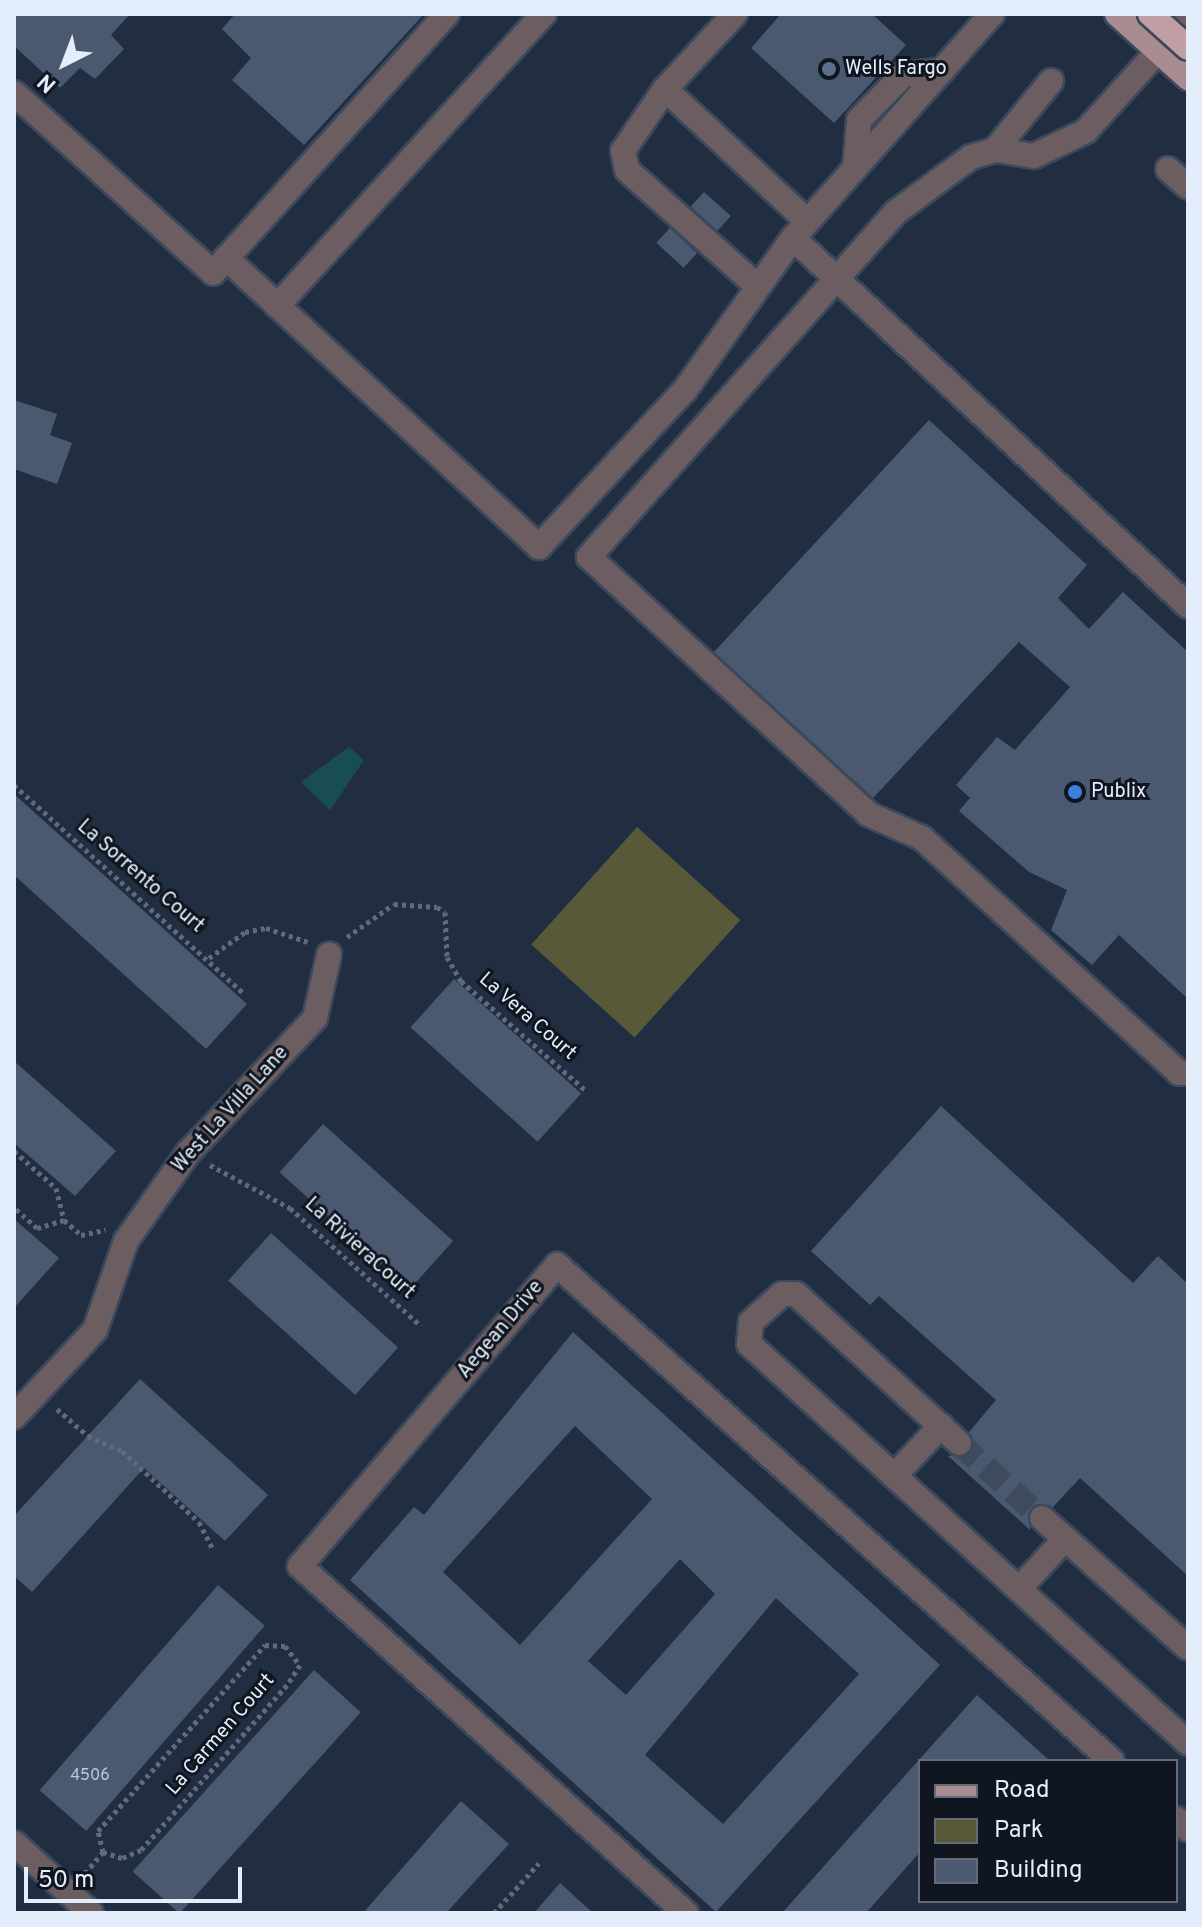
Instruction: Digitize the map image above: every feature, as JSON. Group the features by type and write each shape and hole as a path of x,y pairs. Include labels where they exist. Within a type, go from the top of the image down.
{"highway":[{"path":"1150,14 1188,49"}],"main road":[{"path":"1117,14 1188,78"},
{"path":"1156,49 1188,49"}],"street":[{"path":"14,93 213,273 447,14"},
{"path":"277,306 544,14"},
{"path":"735,14 665,89 631,132 623,151 627,170 757,286"},
{"path":"226,258 539,547 685,390 800,229 992,14"},
{"path":"995,150 1034,156 1086,131 1156,49 1188,18"},
{"path":"1051,81 995,150 930,183 834,281 589,557 868,814 922,838 1185,1071"},
{"path":"665,89 800,229 834,281 1188,606"},
{"path":"1168,169 1188,187"},
{"name":"West La Villa Lane","path":"14,1417 95,1330 137,1222 188,1153 315,1018 329,955"},
{"name":"Aegean Drive","path":"686,1913 300,1566 557,1265 1110,1759"},
{"path":"959,1443 796,1294 782,1294 751,1322 749,1344 1188,1743"},
{"path":"894,1476 941,1426"},
{"path":"1042,1518 1188,1648"},
{"path":"1019,1589 1065,1539"},
{"path":"14,1843 91,1913"}],"path":[{"name":"La Sorrento Court","path":"14,785 209,958 243,993"},
{"name":"La Vera Court","path":"329,955 394,904 437,907 445,912 447,957 461,981 585,1090"},
{"path":"209,958 245,932 266,928 329,955"},
{"path":"14,1151 56,1188 64,1220 81,1235 137,1222"},
{"name":"La RivieraCourt","path":"188,1153 290,1208 421,1326"},
{"path":"14,1207 37,1228 64,1220"},
{"path":"39,1391 88,1436 122,1451 199,1522 212,1548"},
{"name":"La Carmen Court","path":"265,1645 285,1646 300,1665 277,1697 141,1850 122,1858 103,1852 98,1831 265,1645"},
{"path":"494,1913 539,1863"}],"green space":[{"path":"637,827 740,920 635,1037 531,944"}],"shaded area":[{"path":"349,747 364,760 330,810 301,782"}],"building":[{"path":"14,14 130,14 111,35 124,49 95,79 80,68 60,88 14,46"},
{"path":"235,14 424,14 304,145 232,80 251,58 222,29"},
{"name":"Wells Fargo","path":"781,14 872,14 906,45 834,123 751,48"},
{"path":"704,192 731,216 717,231 691,207"},
{"path":"670,228 697,253 683,268 656,243"},
{"path":"14,400 57,414 50,435 72,443 57,484 14,469"},
{"path":"929,420 1087,565 1058,598 1089,629 1123,592 1188,652 1188,999 1119,935 1092,965 1051,930 1067,890 1029,872 959,811 970,798 956,785 997,737 1015,750 1070,687 1019,642 873,798 714,652"},
{"path":"14,794 247,1004 206,1049 14,875"},
{"path":"454,979 581,1093 538,1142 411,1027"},
{"path":"14,1061 116,1151 75,1196 14,1143"},
{"path":"941,1106 1133,1283 1158,1256 1188,1284 1188,1576 1080,1478 1053,1507 1031,1508 1030,1530 948,1456 971,1452 969,1432 996,1400 879,1296 870,1305 811,1251"},
{"path":"323,1124 453,1241 410,1289 280,1172"},
{"path":"14,1219 59,1258 14,1308"},
{"path":"271,1233 398,1347 355,1395 228,1281"},
{"path":"573,1332 940,1665 716,1912 350,1580 414,1507 424,1515","holes":["575,1426 652,1499 520,1645 443,1572","680,1559 715,1594 626,1695 588,1661","776,1598 859,1674 723,1824 645,1755"]},
{"path":"140,1379 268,1495 225,1541 144,1468 32,1592 14,1576 14,1516"},
{"path":"218,1585 265,1626 86,1831 40,1790"},
{"path":"314,1670 361,1712 180,1913 133,1871"},
{"path":"977,1695 1048,1759 920,1759"},
{"path":"918,1761 918,1854 866,1913 782,1913"},
{"path":"461,1801 509,1844 446,1913 363,1913"},
{"path":"560,1883 593,1913 534,1913"}],"tunnel":[{"path":"959,1443 1042,1518"}],"place":[{"name":"Wells Fargo","path":"829,69"},
{"name":"Publix","path":"1075,792"}]}
